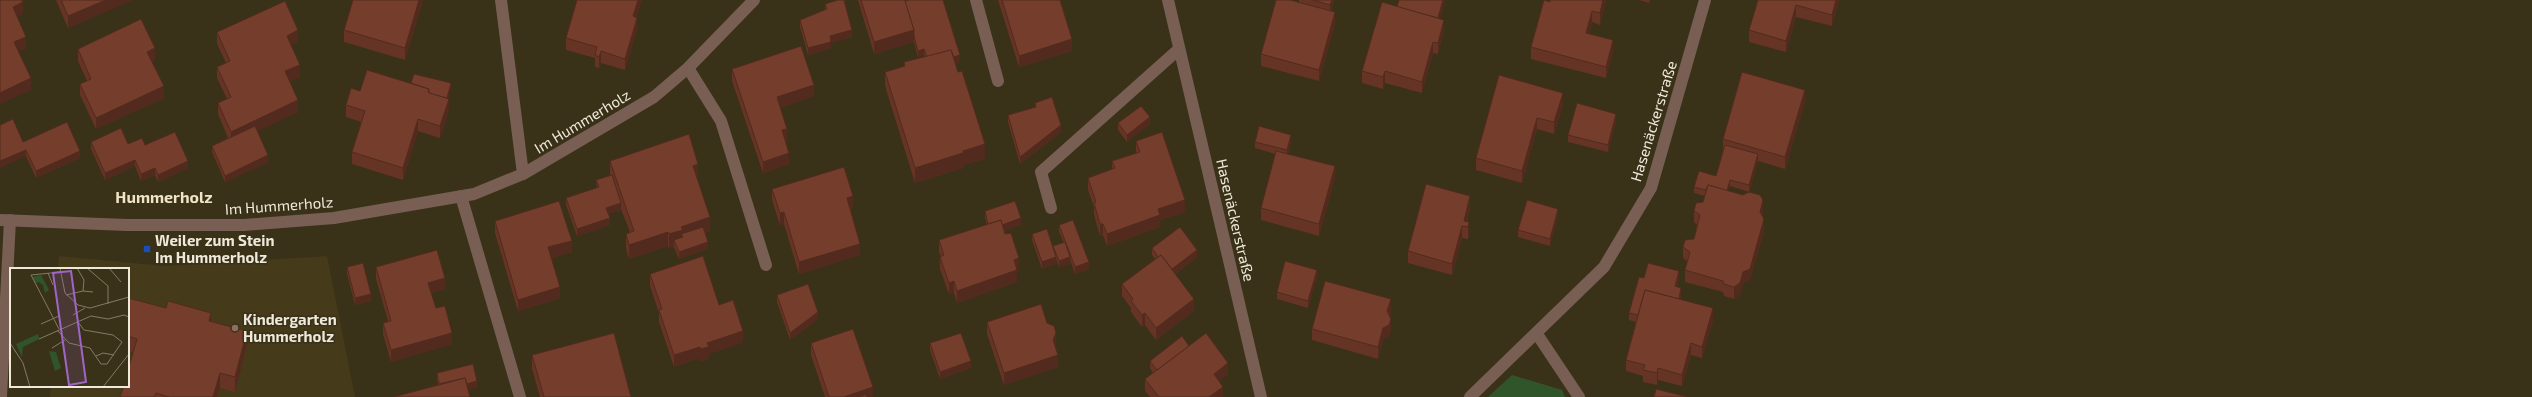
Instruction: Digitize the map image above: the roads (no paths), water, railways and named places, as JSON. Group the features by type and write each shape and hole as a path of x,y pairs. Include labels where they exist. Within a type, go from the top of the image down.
{"street":[{"path":"501,0 523,174"},
{"name":"Im Hummerholz","path":"5,220 127,225 244,225 334,218 474,194 523,174 654,97 688,68 754,0"},
{"path":"976,0 998,80"},
{"name":"Hasenäckerstraße","path":"1168,0 1261,397"},
{"name":"Hasenäckerstraße","path":"1470,397 1537,334 1604,267 1651,188 1705,0"},
{"path":"1051,208 1041,172 1179,49"},
{"path":"688,68 721,122 766,265"},
{"path":"461,196 520,397"},
{"path":"1,397 5,220"},
{"path":"1537,334 1579,397"}],"place":[{"name":"Weiler zum Stein Im Hummerholz","path":"147,249"},
{"name":"Kindergarten Hummerholz","path":"235,328"}],"district":[{"name":"Hummerholz","path":"164,196"}]}
